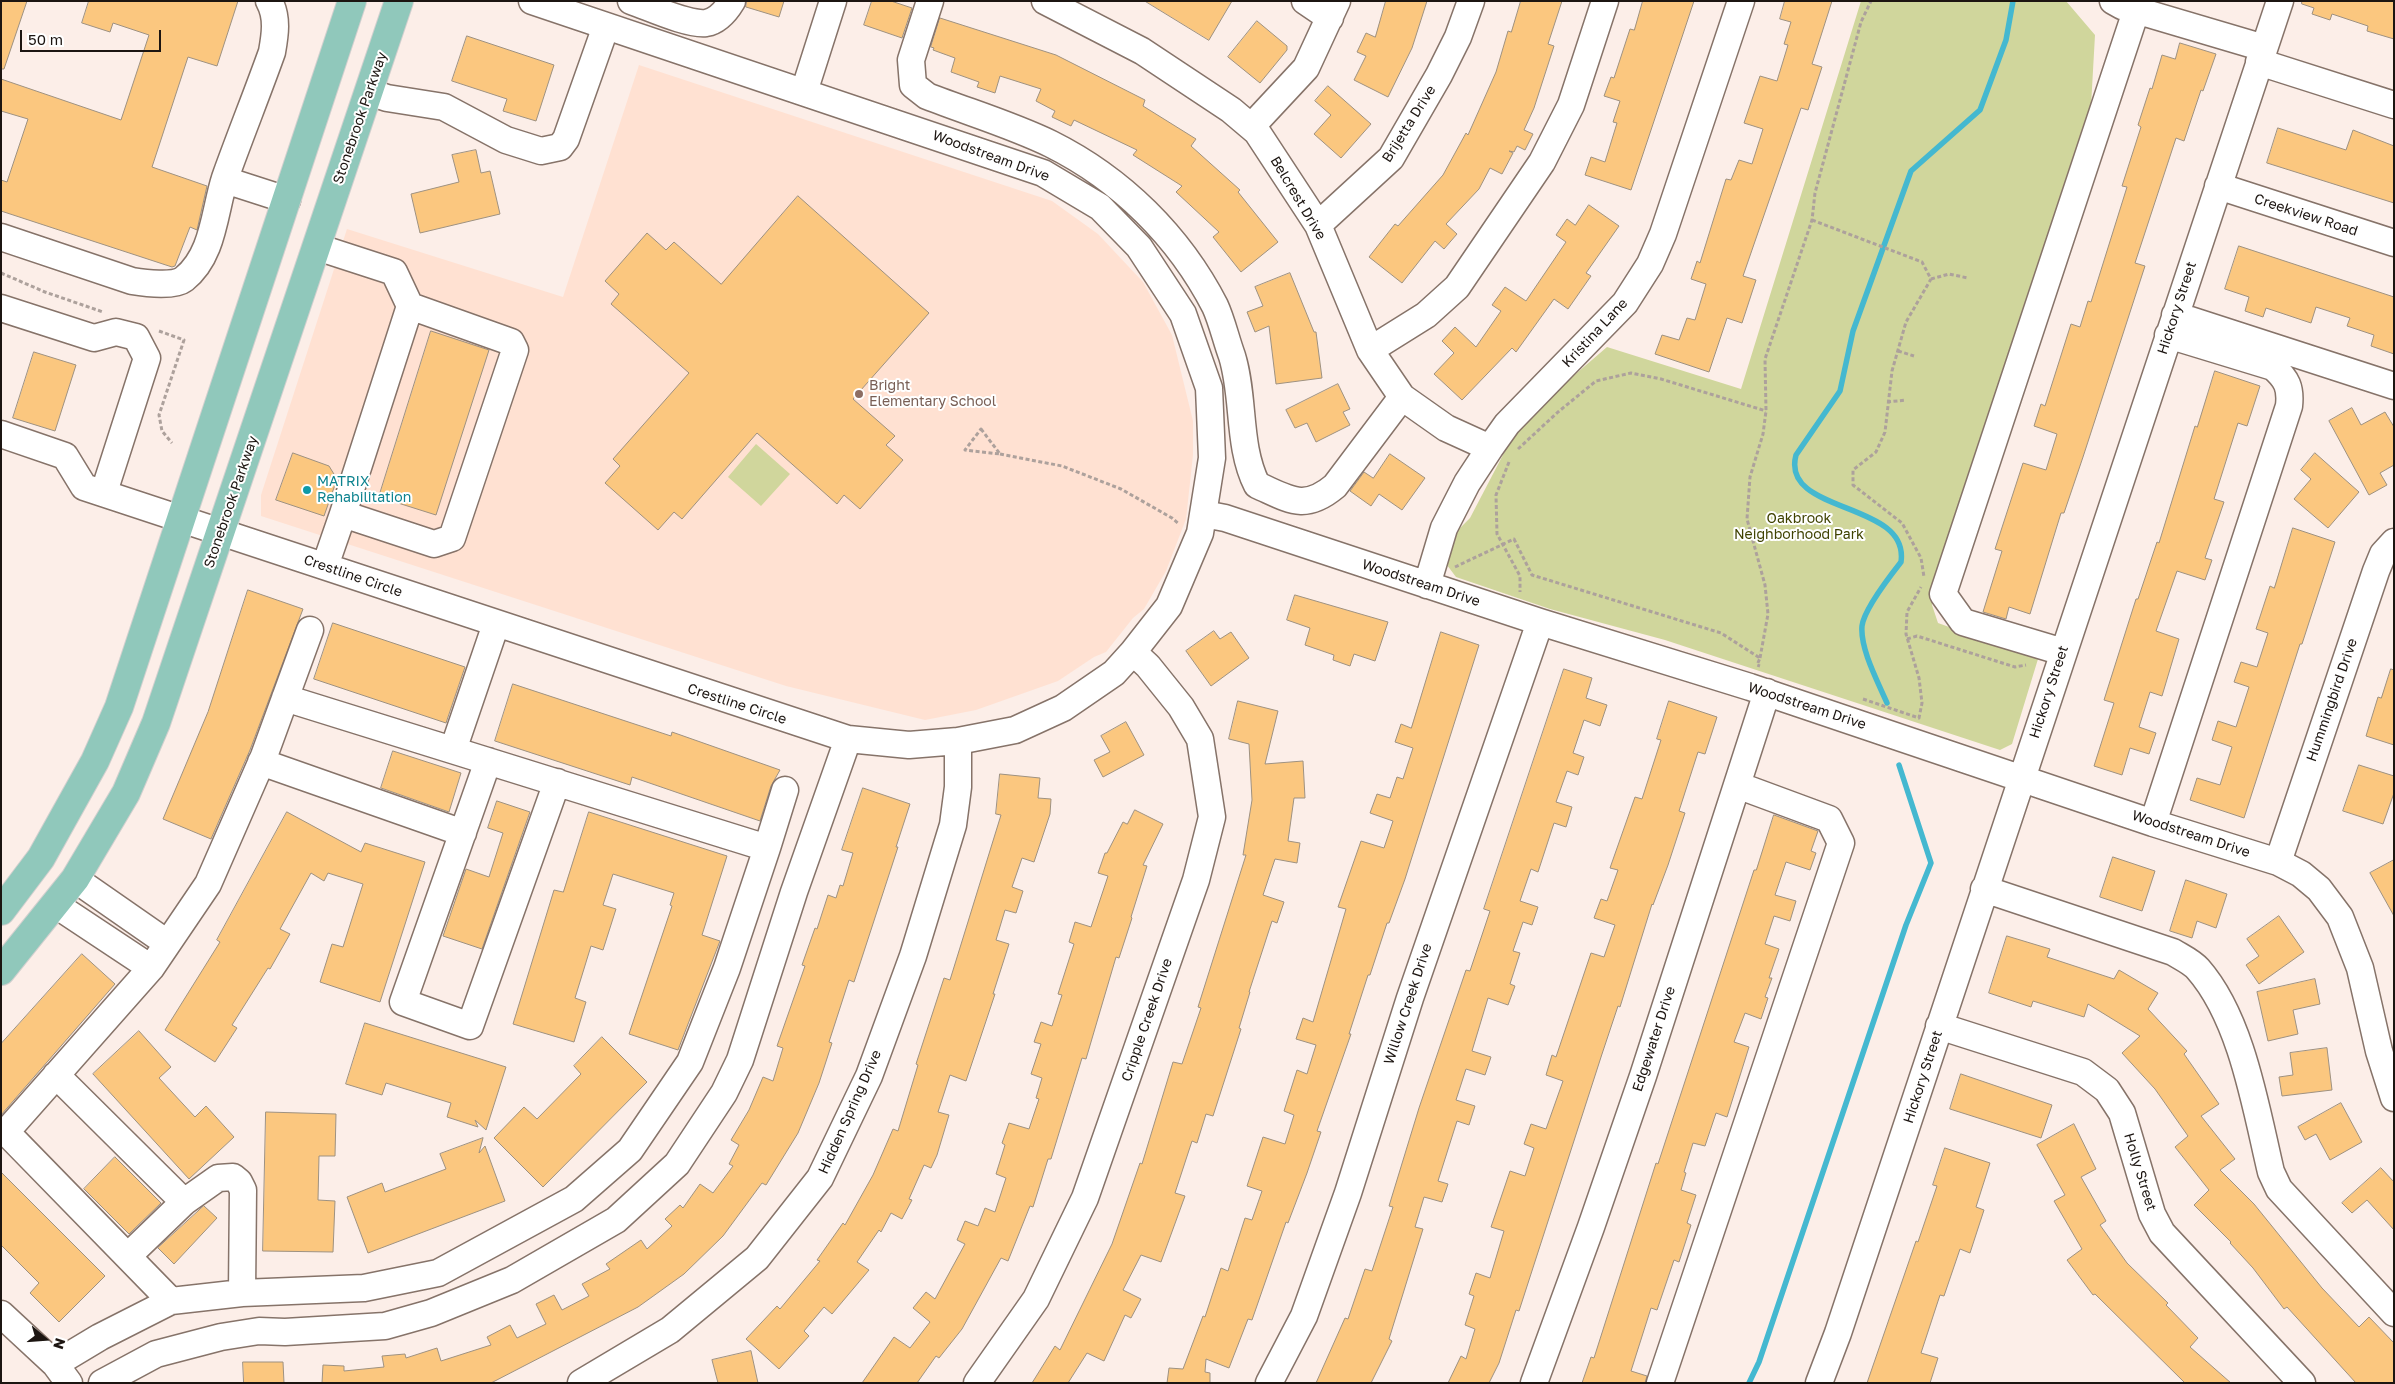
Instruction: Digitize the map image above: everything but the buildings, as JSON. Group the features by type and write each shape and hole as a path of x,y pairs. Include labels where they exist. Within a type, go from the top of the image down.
{"main road":[{"path":"1,911 41,858 95,761 119,707 352,1"},
{"name":"Stonebrook Parkway","path":"1,971 75,879 126,793 156,723 399,1"},
{"path":"41,858 75,879"},
{"path":"22,882 56,905"}],"street":[{"name":"Woodstream Drive","path":"532,1 1043,173 1100,207 1139,247 1183,314 1209,388 1212,458 1204,514 1225,518 1540,622 1766,680 2021,777 2153,823 2278,862 2301,874 2318,889 2340,917 2360,968 2379,1051 2394,1098"},
{"path":"631,1 690,21 706,23 721,16 732,1"},
{"path":"804,92 833,1"},
{"path":"930,1 911,60 913,85 927,96 1049,143 1085,162 1129,194 1186,257 1215,307 1233,359 1247,466 1256,485 1297,501 1320,498 1334,486 1402,397"},
{"name":"Belcrest Drive","path":"1045,1 1142,51 1232,110 1257,132 1284,170 1318,224 1370,350 1402,397 1446,428 1490,448"},
{"path":"1251,127 1306,68 1334,9 1304,1"},
{"name":"Brijetta Drive","path":"1318,224 1391,158 1439,75 1458,37 1471,1"},
{"path":"1370,350 1426,315 1457,287 1542,162 1572,105 1605,1"},
{"name":"Kristina Lane","path":"1427,585 1444,528 1467,483 1490,448 1507,424 1625,303 1650,264 1664,234 1741,1"},
{"name":"Hickory Street","path":"1819,1383 1838,1333 2280,1"},
{"path":"1,237 132,281 154,285 183,281 200,263 208,246 225,180 272,52 275,31 271,5"},
{"path":"2063,652 1963,622 1943,594 2124,6 2262,55 2394,105"},
{"path":"369,92 387,98 444,107 514,143 541,151 560,147 566,138 606,26"},
{"path":"225,180 286,200"},
{"name":"Creekview Road","path":"2218,186 2394,243"},
{"path":"317,247 394,272 410,306 325,566"},
{"path":"343,514 434,544 452,538 515,350 511,342 410,306"},
{"path":"1,308 94,338 116,332 136,337 147,358 104,492"},
{"path":"2172,325 2394,386"},
{"path":"2153,823 2289,406 2290,392 2285,377 2274,367 2172,325"},
{"name":"Crestline Circle","path":"1,434 64,456 84,487 104,492 496,624 848,739 909,745 958,740 1015,730 1063,708 1114,673 1169,606 1200,533 1204,514"},
{"name":"Hummingbird Drive","path":"2278,862 2376,571 2383,554 2394,542"},
{"name":"Willow Creek Drive","path":"1269,1383 1304,1316 1348,1193 1410,998 1540,622"},
{"path":"454,750 496,624"},
{"path":"171,1301 6,1132 151,968 208,884 261,762 310,630"},
{"name":"Cripple Creek Drive","path":"977,1383 1036,1299 1085,1198 1196,880 1212,817 1200,739 1181,707 1148,666 1133,652"},
{"name":"Edgewater Drive","path":"1534,1383 1594,1218 1737,785 1766,680"},
{"path":"285,698 767,848"},
{"path":"102,1383 156,1354 221,1337 259,1331 385,1326 431,1313 512,1280 616,1220 676,1164 724,1093 740,1060 794,892 848,739"},
{"name":"Hidden Spring Drive","path":"581,1383 615,1373 757,1258 820,1178 869,1076 913,956 953,825 958,787 958,740"},
{"path":"488,761 403,1002 470,1026 557,782"},
{"path":"261,762 463,833"},
{"path":"1660,1383 1841,843 1829,819 1737,785"},
{"path":"1,1314 62,1373 100,1337 171,1301 242,1293 364,1288 438,1272 574,1199 630,1150 690,1062 727,968 785,790"},
{"path":"75,879 167,944"},
{"path":"1984,890 2173,952 2197,968 2219,1002 2243,1057 2271,1172 2279,1189 2394,1313"},
{"path":"56,905 151,968"},
{"name":"Holly Street","path":"1939,1026 2083,1072 2107,1090 2122,1113 2152,1214 2162,1232 2302,1383"},
{"path":"56,1075 184,1202"},
{"path":"128,1256 184,1202 218,1178 233,1178 239,1182 243,1190 242,1293"}],"path":[{"path":"1766,680 1757,665 1768,614 1765,585 1747,519 1750,477 1763,434 1766,411 1765,359 1812,220 1815,193 1861,22 1872,1"},
{"path":"1812,220 1922,262 1931,279"},
{"path":"1856,697 1919,718 1922,703 1919,678 1907,639 1907,612 1925,580 1921,558 1902,523 1853,486 1853,470 1876,452 1885,432 1887,402 1906,322 1931,279 1949,274 1968,278"},
{"path":"1898,350 1914,356"},
{"path":"1520,598 1520,576 1497,534 1496,495 1512,456 1558,412 1596,381 1631,373 1661,379 1766,411"},
{"path":"1887,402 1906,400"},
{"path":"1000,454 980,429 965,450 1000,454 1062,466 1120,490 1172,518 1180,525"},
{"path":"1450,570 1514,539 1532,575 1722,633 1760,658"},
{"path":"1907,639 1917,636 2015,667 2029,664"}],"shaded area":[{"name":"Bright Elementary School","path":"639,65 1052,201 1098,234 1143,282 1172,335 1193,421 1193,455 1186,519 1166,571 1144,609 1133,618 1106,652 1094,657 1058,681 976,710 925,720 786,686 261,516 261,495 347,229 563,297"}],"green space":[{"name":"Oakbrook Neighborhood Park","path":"1861,1 2066,1 2095,35 2091,106 1932,605 1938,623 2038,659 2012,744 2000,750 1665,640 1550,609 1456,577 1447,565 1456,532 1470,518 1505,451 1506,434 1607,347 1741,389"},
{"path":"756,444 790,474 761,506 728,477"}],"waterway":[{"path":"1887,703 1867,655 1862,635 1862,626 1872,602 1901,562 1898,542 1886,528 1868,517 1825,499 1807,488 1796,474 1796,455 1840,391 1853,331 1911,171 1980,110 2006,40 2013,1"},
{"path":"1749,1383 1759,1362 1906,925 1931,863 1899,765"}],"place":[{"name":"Bright Elementary School","path":"859,394"},
{"name":"MATRIX Rehabilitation","path":"307,490"}]}
